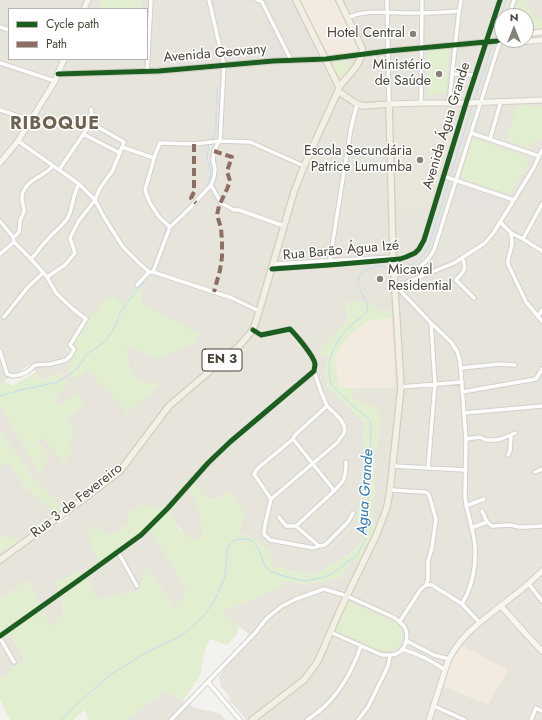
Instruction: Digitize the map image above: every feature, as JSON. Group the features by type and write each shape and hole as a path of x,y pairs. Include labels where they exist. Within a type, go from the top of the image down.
{"main road":[{"path":"252,720 304,680 318,661 330,632 376,536 387,507 390,490 401,387 395,285 389,104 364,106 357,104 338,89 326,59 296,0"},
{"path":"339,0 362,48 363,54"},
{"name":"Rua 3 de Fevereiro","path":"0,560 120,471 169,406 239,346 252,330 273,266 294,192 304,166 338,89 359,62 363,54"}],"street":[{"path":"148,54 151,0"},
{"path":"137,285 151,272 170,227 211,185 214,177 216,169 213,160 214,152 220,140 224,65 209,0"},
{"path":"257,0 262,2 292,60"},
{"path":"387,0 389,104 542,100"},
{"path":"421,103 422,0"},
{"path":"450,103 461,0"},
{"name":"Avenida Água Grande","path":"395,275 407,273 424,263 432,254 438,239 471,133 475,75 488,42 500,0"},
{"path":"347,18 367,12 422,13 459,11"},
{"name":"Avenida Geovany","path":"58,74 147,72 292,60 326,59 494,40"},
{"name":"Avenida Água Grande","path":"412,255 419,249 424,240 445,177 473,102 496,48"},
{"path":"0,163 18,141 55,81 64,60"},
{"path":"147,72 148,60"},
{"path":"0,63 55,81"},
{"path":"453,74 475,75"},
{"path":"490,139 501,101"},
{"path":"330,263 351,128 357,104"},
{"path":"59,170 91,123 91,109"},
{"path":"0,110 30,120"},
{"path":"47,277 65,265 75,254 70,238 78,222 95,200 100,188 113,170 124,142 91,123"},
{"path":"471,133 539,156"},
{"path":"84,134 120,153"},
{"path":"170,227 159,217 150,203 145,190 160,143 194,144 220,140 250,142 304,166"},
{"path":"18,141 79,184 95,200 122,247 151,272 232,298 259,311"},
{"path":"122,147 154,158"},
{"path":"395,285 405,283 454,263 488,240 533,169 542,150"},
{"path":"13,237 18,234 19,223 24,213 21,197 26,187 31,181 49,171 53,166"},
{"path":"445,177 514,200"},
{"path":"31,259 47,239 67,219 75,190 79,184"},
{"path":"211,185 221,203 234,210 239,210 284,226"},
{"path":"523,239 542,204"},
{"path":"0,220 13,237 14,242 47,277 56,293 86,319 70,345 74,349 66,360 51,364 35,365 27,372 12,376 7,374 0,351"},
{"path":"500,222 511,233 542,252"},
{"path":"511,233 512,244 508,264 526,302 542,321"},
{"path":"0,254 14,242"},
{"name":"Rua Barão Água Izé","path":"273,266 394,258 400,259 412,255"},
{"path":"462,258 465,265 464,272 456,280 474,298"},
{"path":"4,318 28,287 43,273"},
{"path":"395,285 451,342 457,351 460,361 466,439 465,497 475,546 474,568 471,582 467,595 462,604"},
{"path":"538,316 542,310"},
{"path":"428,468 435,384 431,323"},
{"path":"252,330 261,335 290,329 296,334 313,358 314,371 327,406 341,420 344,426 344,433 338,442 271,499 264,534 270,540 314,548 325,545 348,522 354,513"},
{"path":"461,368 500,364 515,365"},
{"path":"462,392 536,379 542,370"},
{"path":"14,662 0,637 141,534 168,508 208,463 230,442 314,371"},
{"path":"401,387 462,382"},
{"path":"271,499 254,474 258,468 293,439 295,435 327,406"},
{"path":"464,413 542,406"},
{"path":"466,439 480,437 486,440 496,440 515,433"},
{"path":"508,455 510,451 510,435"},
{"path":"293,439 333,489 333,492"},
{"path":"296,526 342,483 346,472 346,462"},
{"path":"393,466 466,470"},
{"path":"535,472 542,470"},
{"path":"390,490 427,493 429,495 436,519 432,548 428,561 428,580 400,621"},
{"path":"466,506 484,499"},
{"path":"482,511 487,522 492,526 542,526"},
{"path":"279,517 286,526 296,526 319,546"},
{"path":"471,528 487,522"},
{"path":"118,552 137,586"},
{"path":"429,720 449,659 462,638 542,571"},
{"path":"528,583 542,601"},
{"path":"426,585 432,585 462,604 480,623"},
{"path":"171,720 255,633 267,618 282,606 296,599 324,590 347,596 400,621 406,629 407,641 398,653 390,656 382,655 330,632"},
{"path":"501,606 542,651"},
{"path":"407,641 434,655 449,659"},
{"path":"307,720 337,693 356,661 361,646"},
{"path":"402,649 421,655 433,661 445,670"},
{"path":"358,720 368,707 388,666 390,656"},
{"path":"208,682 240,720"},
{"path":"434,706 465,720"},
{"path":"531,720 536,708 542,711"}],"shaded area":[{"path":"0,0 542,0 542,720 244,720 245,718 229,700 230,697 221,687 219,677 249,634 221,612 281,587 283,582 305,584 341,578 351,562 366,561 372,524 375,488 374,449 378,447 375,408 353,398 353,388 394,388 391,310 376,311 345,302 348,320 318,351 328,354 325,374 328,387 365,423 363,440 364,466 362,472 362,494 356,522 362,531 362,541 351,553 315,574 273,567 259,541 240,533 227,492 218,498 208,499 186,483 200,511 203,536 191,540 161,509 107,536 97,560 150,528 188,591 175,608 146,567 139,591 97,600 87,581 58,587 64,612 50,628 36,594 27,580 0,599 0,549 1,551 22,540 0,536 0,468 4,464 10,463 24,486 52,511 59,524 69,516 35,480 0,432 0,405 39,472 49,456 37,441 42,436 64,462 69,442 67,420 78,392 59,406 54,400 68,383 61,373 40,380 31,364 0,384"},
{"path":"211,0 251,0 257,3 219,7 223,51 267,47 264,9 289,57 223,61"},
{"path":"283,0 295,0 321,51 312,51"},
{"path":"299,0 337,0 360,52 329,55"},
{"name":"Escola Secundária Patrice Lumumba","path":"462,105 426,213 399,213 395,106"},
{"path":"459,185 506,199 498,217 452,202"},
{"path":"392,317 395,388 338,387 335,359 343,344 354,331 370,321"},
{"path":"11,634 25,660 0,678 0,642"},
{"path":"463,646 508,670 488,705 444,686 448,670 454,658"},
{"path":"165,691 195,708 219,713 226,720 126,720"}],"green space":[{"path":"101,0 142,0 142,8 101,8"},
{"path":"518,0 525,0 529,8 516,8"},
{"path":"534,17 542,19 542,28 534,29"},
{"path":"449,48 446,94 428,94 428,51"},
{"path":"342,58 349,59 351,69 345,77 342,78 336,72 334,63"},
{"path":"516,106 542,106 542,140 534,142 530,148 507,140"},
{"path":"475,139 525,156 528,168 515,186 512,193 510,194 463,179 461,176 472,141"},
{"path":"140,284 143,304 199,334 194,344 157,359 127,345 130,369 141,383 161,383 127,414 112,395 86,369 77,380 67,372 73,362 65,348 106,299 113,295 123,305"},
{"path":"345,302 373,302 376,311 392,310 392,317 370,321 354,331 343,344 335,359 339,387 353,388 353,398 374,407 379,414 380,420 378,447 374,449 375,485 372,523 380,527 366,561 351,562 341,578 305,584 283,582 281,587 221,612 239,626 237,634 227,645 210,639 205,650 200,676 183,701 165,691 126,720 88,720 85,710 73,720 10,720 0,700 0,678 25,659 11,634 0,642 0,599 27,580 36,594 50,628 64,612 58,587 54,585 79,571 87,581 97,600 139,591 145,566 175,608 188,591 150,529 103,567 96,561 97,559 87,534 96,524 107,536 127,525 128,512 141,504 161,509 166,504 175,525 191,540 203,536 200,511 186,483 190,478 208,499 218,498 228,492 245,511 240,533 259,541 270,551 273,567 315,574 351,553 362,541 362,531 356,522 362,494 362,472 364,466 363,440 365,423 328,387 325,374 328,354 321,355 318,351 348,320"},
{"path":"36,372 41,380 61,373 68,383 54,400 58,406 78,392 84,405 67,420 76,432 69,442 74,449 64,463 42,437 37,441 49,456 39,472 0,405 0,384 3,382 13,385"},
{"path":"0,432 35,480 63,509 55,516 24,486 10,463 4,464 0,468"},
{"path":"0,536 23,539 1,551"},
{"path":"348,601 396,623 402,631 401,644 394,650 382,651 337,631 335,629"}],"waterway":[{"path":"504,8 506,0"},
{"path":"474,101 493,43"},
{"path":"217,87 217,105"},
{"path":"450,177 473,104"},
{"path":"212,140 216,131 216,110"},
{"path":"195,200 207,186 211,173 207,158 209,144"},
{"path":"397,268 414,263 427,249 449,180"},
{"path":"170,223 193,202"},
{"path":"152,270 167,227"},
{"name":"Agua Grande","path":"61,720 110,675 147,652 181,636 203,617 216,598 221,586 225,576 229,545 235,540 248,539 253,541 259,550 266,567 272,572 306,581 332,574 357,555 366,538 367,529 371,427 370,421 367,417 354,407 331,384 329,365 335,346 341,337 351,325 367,311 367,306 358,284 358,278 362,273 374,267 381,266 389,269"},
{"path":"0,396 58,382 77,369 87,354 106,341 115,326 121,311 148,276"}],"marked path":[{"path":"194,144 194,192 191,198 196,203"},
{"path":"214,151 232,157 227,171 230,181 219,206 217,215 221,228 222,257 214,292"}],"cycle path":[{"path":"272,269 400,259 415,253 419,249 424,240 466,103 500,0"},
{"path":"58,74 159,71 273,61 326,59 388,51 494,41"},
{"path":"0,636 141,535 168,508 208,463 230,442 314,371 315,364 312,356 290,329 261,335 253,330"}],"place":[{"name":"Hotel Central","path":"413,34"},
{"name":"Ministério de Saúde","path":"439,74"},
{"name":"Escola Secundária Patrice Lumumba","path":"420,160"},
{"name":"Micaval Residential","path":"380,279"}],"district":[{"name":"RIBOQUE","path":"55,125"}]}
